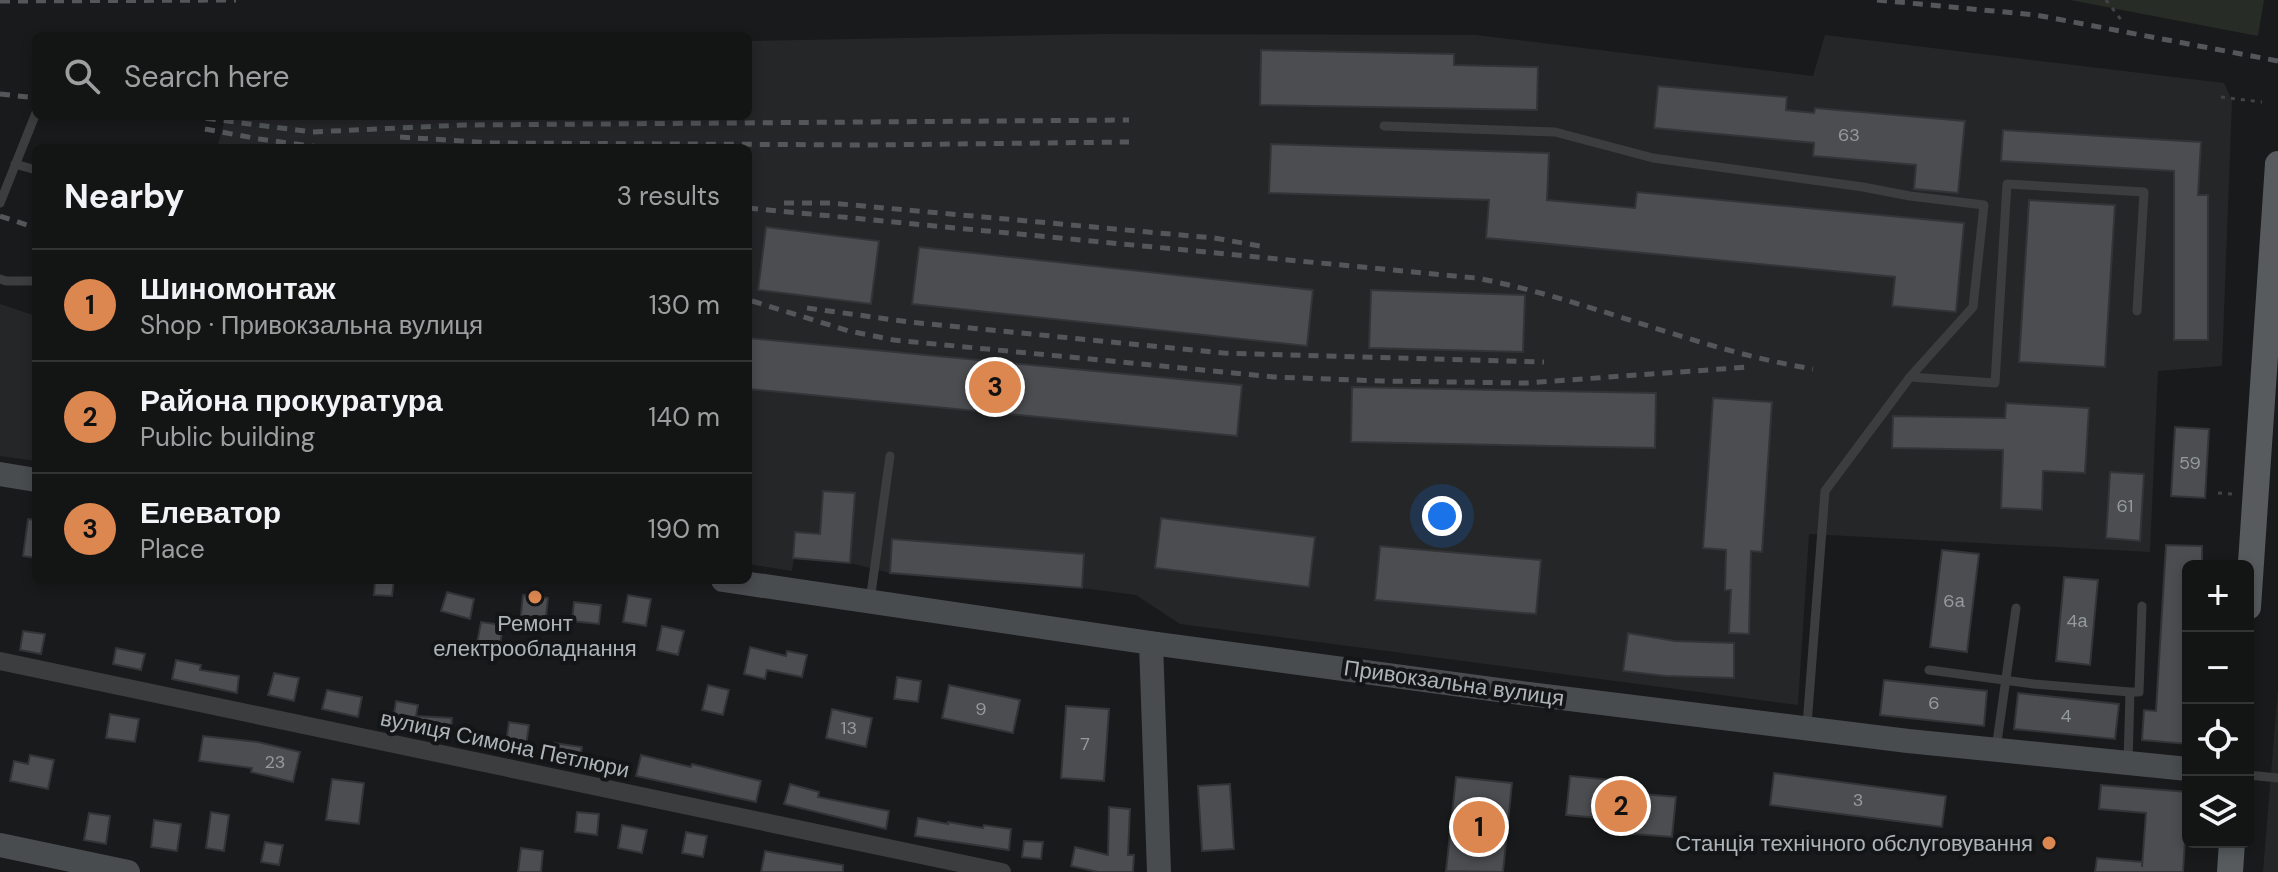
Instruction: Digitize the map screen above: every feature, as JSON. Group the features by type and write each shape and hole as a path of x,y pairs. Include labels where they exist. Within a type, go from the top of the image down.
{"main road":[{"path":"2251,560 2278,164"},
{"path":"2230,872 2232,848"}],"street":[{"path":"0,474 32,479"},
{"name":"Привокзальна вулиця","path":"751,584 1151,643 1807,729 2182,768"},
{"path":"1151,643 1159,872"},
{"name":"вулиця Симона Петлюри","path":"0,661 1002,872"},
{"path":"0,845 96,869 128,872"}],"lane":[{"path":"0,203 33,120"},
{"path":"1384,126 1555,132 1653,158 1984,205 1973,307 1910,377 1825,491 1807,729"},
{"path":"15,164 32,169"},
{"path":"1910,377 1995,383 2007,184 2144,192 2137,311"},
{"path":"0,279 32,281"},
{"path":"870,601 890,456"},
{"path":"1929,670 2139,692 2142,606"},
{"path":"1996,749 2016,608"},
{"path":"2128,763 2130,692"},
{"path":"2254,776 2278,778"}],"path":[{"path":"2106,0 2122,21"},
{"path":"2221,97 2262,102"},
{"path":"2218,493 2237,495"}],"shaded area":[{"path":"2070,0 2264,0 2258,36"},
{"path":"1102,34 1476,35 1813,76 1825,35 2224,83 2232,101 2222,366 2158,371 2150,552 1809,534 1798,705 1180,624 1136,595 890,573 850,563 794,559 792,571 752,565 752,144 218,144 225,120 752,120 752,41"},
{"path":"0,304 32,315 32,460 0,456"},
{"path":"2278,688 2278,872 2263,872"}],"building":[{"path":"1261,50 1454,54 1454,65 1538,67 1537,110 1260,105"},
{"path":"1658,86 1787,97 1786,110 1814,113 1815,108 1965,121 1958,193 1914,189 1916,165 1813,156 1814,143 1654,128"},
{"path":"2003,130 2201,142 2198,195 2208,195 2208,340 2174,340 2174,171 2001,161"},
{"path":"1271,144 1549,153 1547,200 1635,208 1637,192 1964,223 1956,312 1892,306 1895,277 1486,238 1489,200 1269,193"},
{"path":"2029,200 2115,205 2105,367 2019,362"},
{"path":"766,227 879,241 871,304 758,290"},
{"path":"919,247 1313,290 1307,346 912,304"},
{"path":"1371,290 1525,295 1523,352 1369,348"},
{"path":"752,338 1242,385 1237,436 752,389"},
{"path":"1352,387 1656,393 1655,448 1351,442"},
{"path":"1713,398 1772,402 1762,552 1751,551 1749,634 1729,633 1731,590 1725,590 1726,550 1703,548"},
{"path":"2006,403 2089,408 2085,473 2043,471 2042,510 2001,508 2003,450 1892,448 1893,416 2005,418"},
{"path":"2175,427 2209,429 2205,498 2171,496"},
{"path":"2110,472 2144,474 2140,541 2106,538"},
{"path":"823,491 855,493 850,563 793,558 795,532 820,534"},
{"path":"1161,518 1315,537 1309,587 1155,568"},
{"path":"28,519 32,520 32,557 23,556"},
{"path":"892,539 1084,554 1082,588 890,573"},
{"path":"2166,545 2202,546 2202,560 2182,560 2182,743 2142,740 2144,710 2156,711"},
{"path":"1380,546 1541,560 1536,614 1375,600"},
{"path":"1942,550 1979,554 1967,652 1930,647"},
{"path":"2064,577 2098,580 2090,665 2056,661"},
{"path":"375,584 394,584 392,596 374,595"},
{"path":"447,592 474,599 470,619 441,611"},
{"path":"523,595 548,598 545,626 520,623"},
{"path":"628,595 651,599 646,626 623,622"},
{"path":"574,602 601,605 599,624 572,621"},
{"path":"481,622 503,625 500,646 477,643"},
{"path":"662,626 684,631 678,655 657,650"},
{"path":"23,631 45,634 41,654 20,650"},
{"path":"1628,633 1675,641 1734,643 1734,678 1623,671"},
{"path":"750,647 786,656 787,651 807,655 802,677 767,670 765,679 744,674"},
{"path":"116,648 145,654 141,670 113,664"},
{"path":"176,660 201,665 200,670 239,676 237,693 172,679"},
{"path":"274,673 299,678 294,701 268,695"},
{"path":"897,677 921,681 918,702 894,699"},
{"path":"1884,680 1987,691 1984,726 1880,715"},
{"path":"708,685 729,690 723,715 702,710"},
{"path":"949,685 1020,700 1013,733 942,718"},
{"path":"327,690 362,697 358,717 322,709"},
{"path":"2018,693 2119,704 2115,739 2014,729"},
{"path":"396,701 418,705 416,716 452,718 451,735 425,734 425,731 392,726"},
{"path":"1066,706 1109,709 1104,781 1061,778"},
{"path":"832,709 872,718 866,747 826,738"},
{"path":"110,714 139,719 135,742 106,738"},
{"path":"509,722 529,725 525,753 505,750"},
{"path":"203,736 258,742 300,752 293,782 251,772 252,768 199,761"},
{"path":"554,743 582,747 579,764 552,761"},
{"path":"30,755 54,760 48,789 10,781 14,761 28,764"},
{"path":"641,755 761,781 756,802 636,776"},
{"path":"1774,773 1946,796 1942,827 1770,805"},
{"path":"1570,776 1622,781 1621,792 1676,797 1672,837 1609,832 1610,819 1566,815"},
{"path":"1456,777 1512,783 1503,872 1446,871"},
{"path":"332,779 364,783 359,824 326,820"},
{"path":"790,784 819,792 818,797 889,811 886,829 784,804"},
{"path":"1230,784 1234,849 1202,851 1198,786"},
{"path":"2101,785 2182,792 2183,872 2095,872 2097,858 2142,862 2142,867 2146,813 2099,809"},
{"path":"1109,807 1130,809 1128,855 1134,855 1133,872 1098,872 1071,866 1075,847 1108,855"},
{"path":"211,812 229,815 224,851 206,848"},
{"path":"577,812 599,814 597,835 575,832"},
{"path":"89,813 110,816 106,844 84,840"},
{"path":"918,818 948,824 1011,829 1009,850 915,836"},
{"path":"154,820 181,824 177,851 151,847"},
{"path":"622,825 647,830 642,853 618,848"},
{"path":"686,832 707,836 703,857 682,853"},
{"path":"1024,841 1043,842 1041,859 1022,857"},
{"path":"265,842 283,845 279,865 261,862"},
{"path":"521,848 543,851 541,872 518,872"},
{"path":"765,851 843,865 843,872 761,872"}],"railway":[{"path":"0,1 236,0"},
{"path":"1877,0 2036,15 2278,61"},
{"path":"0,94 32,98"},
{"path":"219,120 312,132 463,125 1129,120"},
{"path":"205,129 296,144"},
{"path":"400,137 493,143 682,144"},
{"path":"752,144 1129,142"},
{"path":"784,203 830,203 1214,238 1266,247"},
{"path":"752,208 1476,278 1519,287 1728,350 1813,369"},
{"path":"0,216 32,227"},
{"path":"752,301 849,331 894,340 1274,377 1526,383 1749,367"},
{"path":"807,308 909,322 1223,353 1544,362"}],"place":[{"name":"Елеватор","path":"995,387"},
{"name":"Ремонт електрообладнання","path":"535,597"},
{"name":"Района прокуратура","path":"1621,806"},
{"name":"Шиномонтаж","path":"1479,827"},
{"name":"Станція технічного обслуговування","path":"2049,843"}]}
